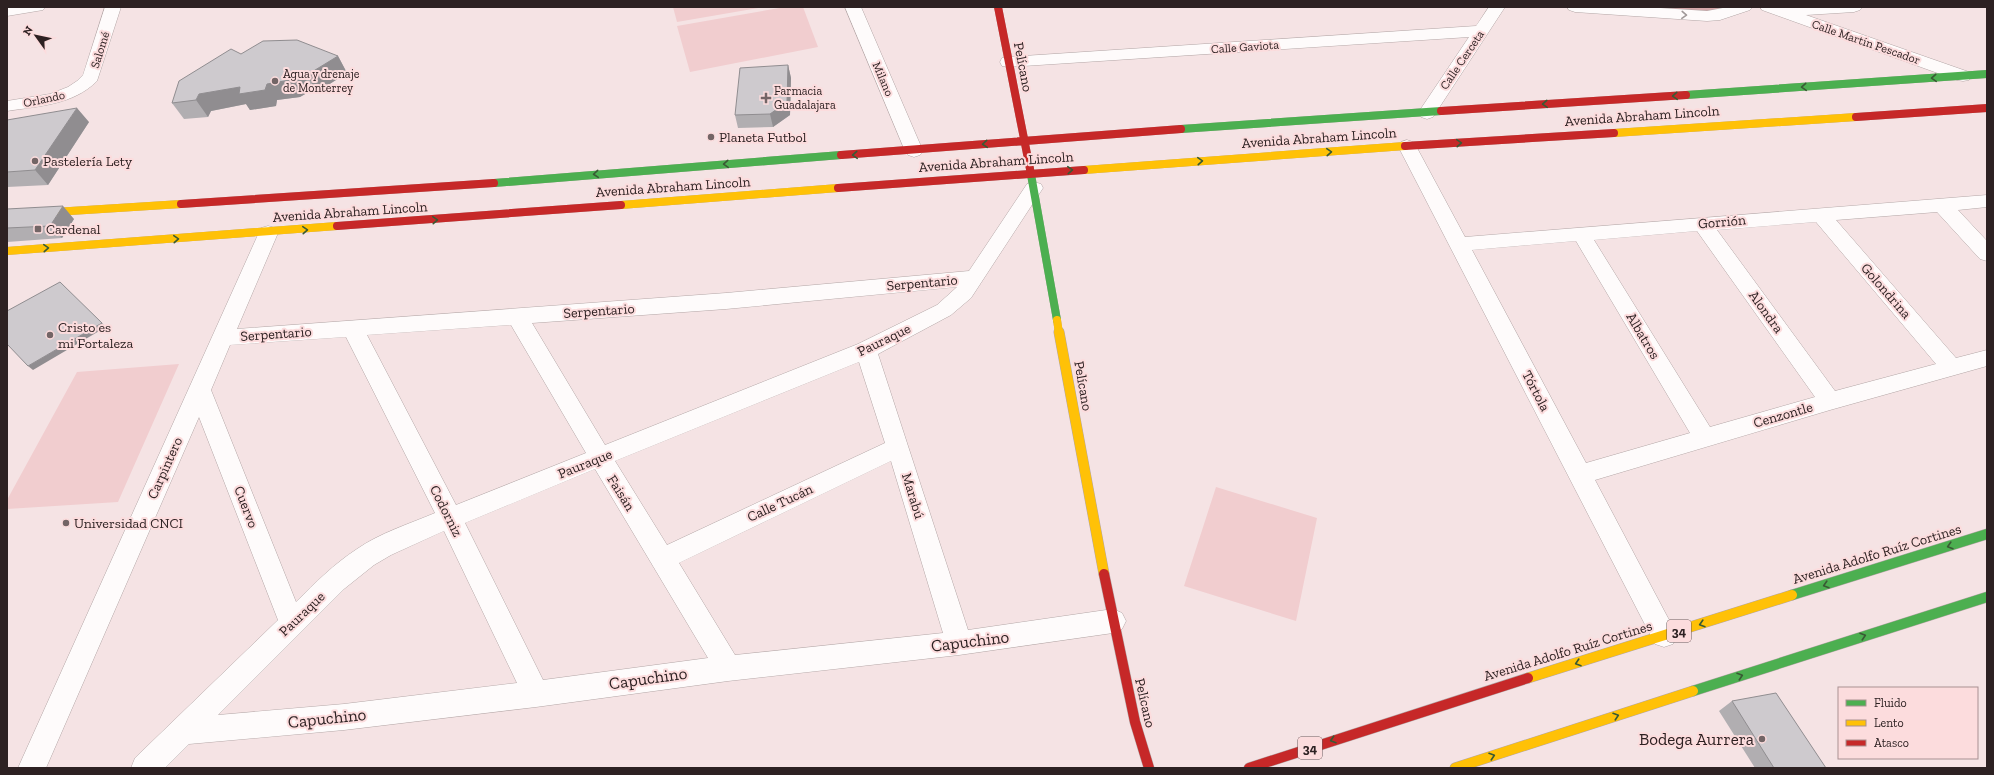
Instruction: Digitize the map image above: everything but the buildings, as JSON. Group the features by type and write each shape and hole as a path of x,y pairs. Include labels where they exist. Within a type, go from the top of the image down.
{"main road":[{"name":"Pelícano","path":"998,7 1033,181 1112,621 1135,722 1145,759 1150,768"},
{"path":"7,215 452,186 1024,140 1987,74"},
{"name":"Avenida Abraham Lincoln","path":"7,251 1033,181 1407,146 1987,108"},
{"name":"Avenida Adolfo Ruíz Cortines","path":"1249,768 1370,728 1987,534"},
{"path":"1455,768 1987,596"}],"street":[{"path":"9,11 36,7"},
{"name":"Salomé","path":"80,89 91,78 113,7"},
{"name":"Milano","path":"853,7 914,150"},
{"name":"Calle Cerceta","path":"1427,113 1497,7"},
{"path":"1575,7 1707,16 1720,15 1744,7"},
{"path":"1775,9 1854,7"},
{"name":"Calle Martín Pescador","path":"1775,9 1963,76"},
{"name":"Calle Gaviota","path":"1008,62 1481,31"},
{"name":"Orlando","path":"7,106 58,97 80,89"},
{"name":"Tórtola","path":"1407,146 1664,635"},
{"name":"Pauraque","path":"145,768 335,581 365,557 382,547 450,518 866,350 944,310 964,293 975,278 1033,181"},
{"name":"Gorrión","path":"1458,244 1987,201"},
{"path":"1941,204 1987,254"},
{"name":"Golondrina","path":"1820,214 1952,368"},
{"name":"Alondra","path":"1702,224 1830,401"},
{"name":"Carpintero","path":"32,768 268,233"},
{"name":"Albatros","path":"1581,234 1705,438"},
{"name":"Serpentario","path":"222,338 726,301 975,278"},
{"name":"Faisán","path":"517,316 599,458 728,668"},
{"name":"Codorniz","path":"353,329 450,518 536,694"},
{"name":"Marabú","path":"866,350 959,643"},
{"name":"Cenzontle","path":"1580,475 1830,401 1987,358"},
{"name":"Cuervo","path":"200,390 292,623"},
{"name":"Calle Tucán","path":"662,559 898,448"},
{"name":"Capuchino","path":"184,731 344,717 536,694 728,668 959,643 1112,621"}],"shaded area":[{"path":"673,7 764,7 677,22"},
{"path":"785,7 803,7 818,47 690,72 677,26"},
{"path":"1575,7 1743,7 1732,12"},
{"path":"179,364 118,502 7,509 7,500 77,372"},
{"path":"1216,487 1317,518 1296,621 1184,586"}],"traffic: fast":[{"path":"1686,95 1987,74"},
{"path":"1181,129 1441,111"},
{"path":"494,183 841,155"},
{"path":"1030,169 1057,320"},
{"path":"1792,595 1987,534"},
{"path":"1693,691 1987,597"}],"traffic: slow":[{"path":"1614,133 1856,117"},
{"path":"1084,170 1405,146"},
{"path":"621,205 838,188"},
{"path":"7,215 181,204"},
{"path":"7,251 337,226"},
{"path":"1057,320 1104,574"},
{"path":"1528,678 1792,595"},
{"path":"1455,768 1693,691"}],"traffic: jam":[{"path":"998,7 1030,169"},
{"path":"1441,111 1686,95"},
{"path":"1856,117 1987,108"},
{"path":"841,155 1181,129"},
{"path":"1405,146 1614,133"},
{"path":"838,188 1084,170"},
{"path":"181,204 494,183"},
{"path":"337,226 621,205"},
{"path":"1104,574 1135,722 1149,768"},
{"path":"1249,768 1528,678"}],"place":[{"name":"Agua y drenaje de Monterrey","path":"275,81"},
{"name":"Farmacia Guadalajara","path":"766,98"},
{"name":"Planeta Futbol","path":"711,137"},
{"name":"Pastelería Lety","path":"35,161"},
{"name":"Cardenal","path":"38,229"},
{"name":"Cristo es mi Fortaleza","path":"50,335"},
{"name":"Universidad CNCI","path":"66,523"},
{"name":"Bodega Aurrera","path":"1762,739"}]}
